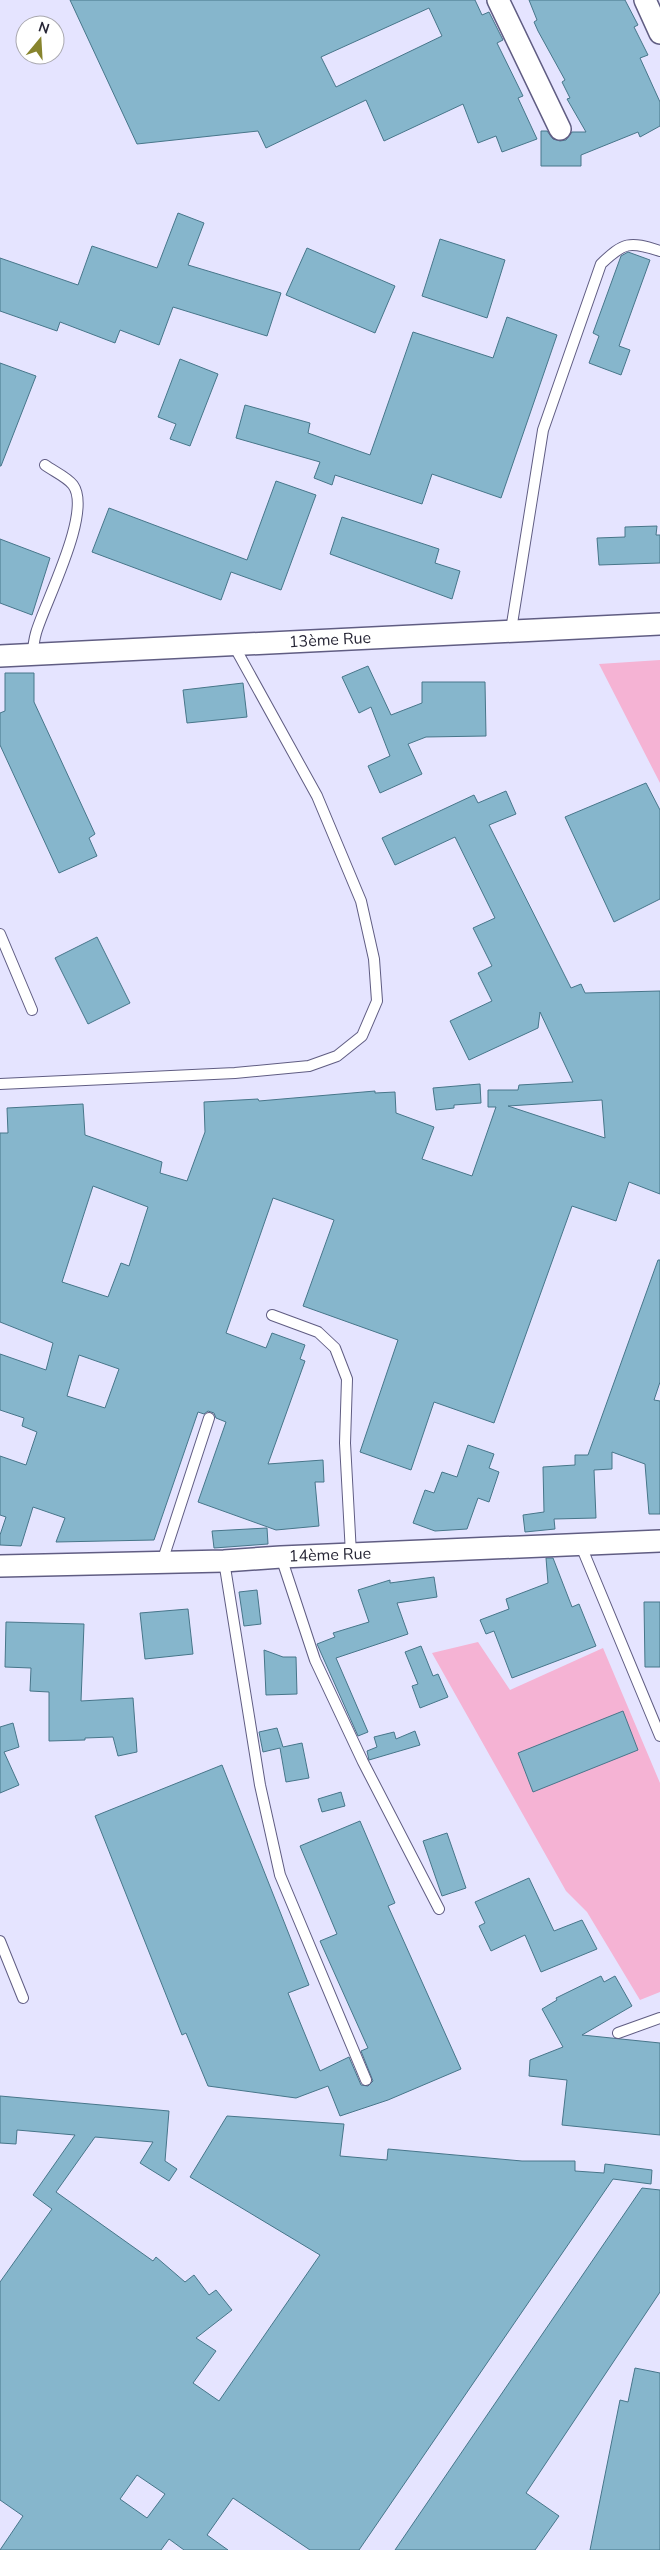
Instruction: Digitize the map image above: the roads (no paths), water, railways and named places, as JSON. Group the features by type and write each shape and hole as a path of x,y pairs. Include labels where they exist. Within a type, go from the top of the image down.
{"street":[{"path":"498,0 560,129"},
{"path":"645,0 660,33"},
{"name":"13ème Rue","path":"0,656 32,656 233,644 660,624"},
{"name":"14ème Rue","path":"0,1566 224,1561 281,1556 581,1546 660,1541"}],"lane":[{"path":"511,630 543,430 601,264 619,247 640,244 660,251"},
{"path":"32,656 36,632 65,560 76,517 77,499 73,485 45,465"},
{"path":"0,1084 235,1073 309,1066 337,1056 362,1036 376,1001 374,959 361,901 317,796 233,644"},
{"path":"0,934 32,1010"},
{"path":"272,1315 318,1332 335,1348 347,1379 345,1443 351,1554"},
{"path":"162,1562 209,1418"},
{"path":"581,1546 660,1736"},
{"path":"281,1556 315,1660 363,1762 439,1909"},
{"path":"224,1561 260,1785 280,1875 366,2080"},
{"path":"0,1941 23,1998"},
{"path":"618,2033 660,2018"}]}
